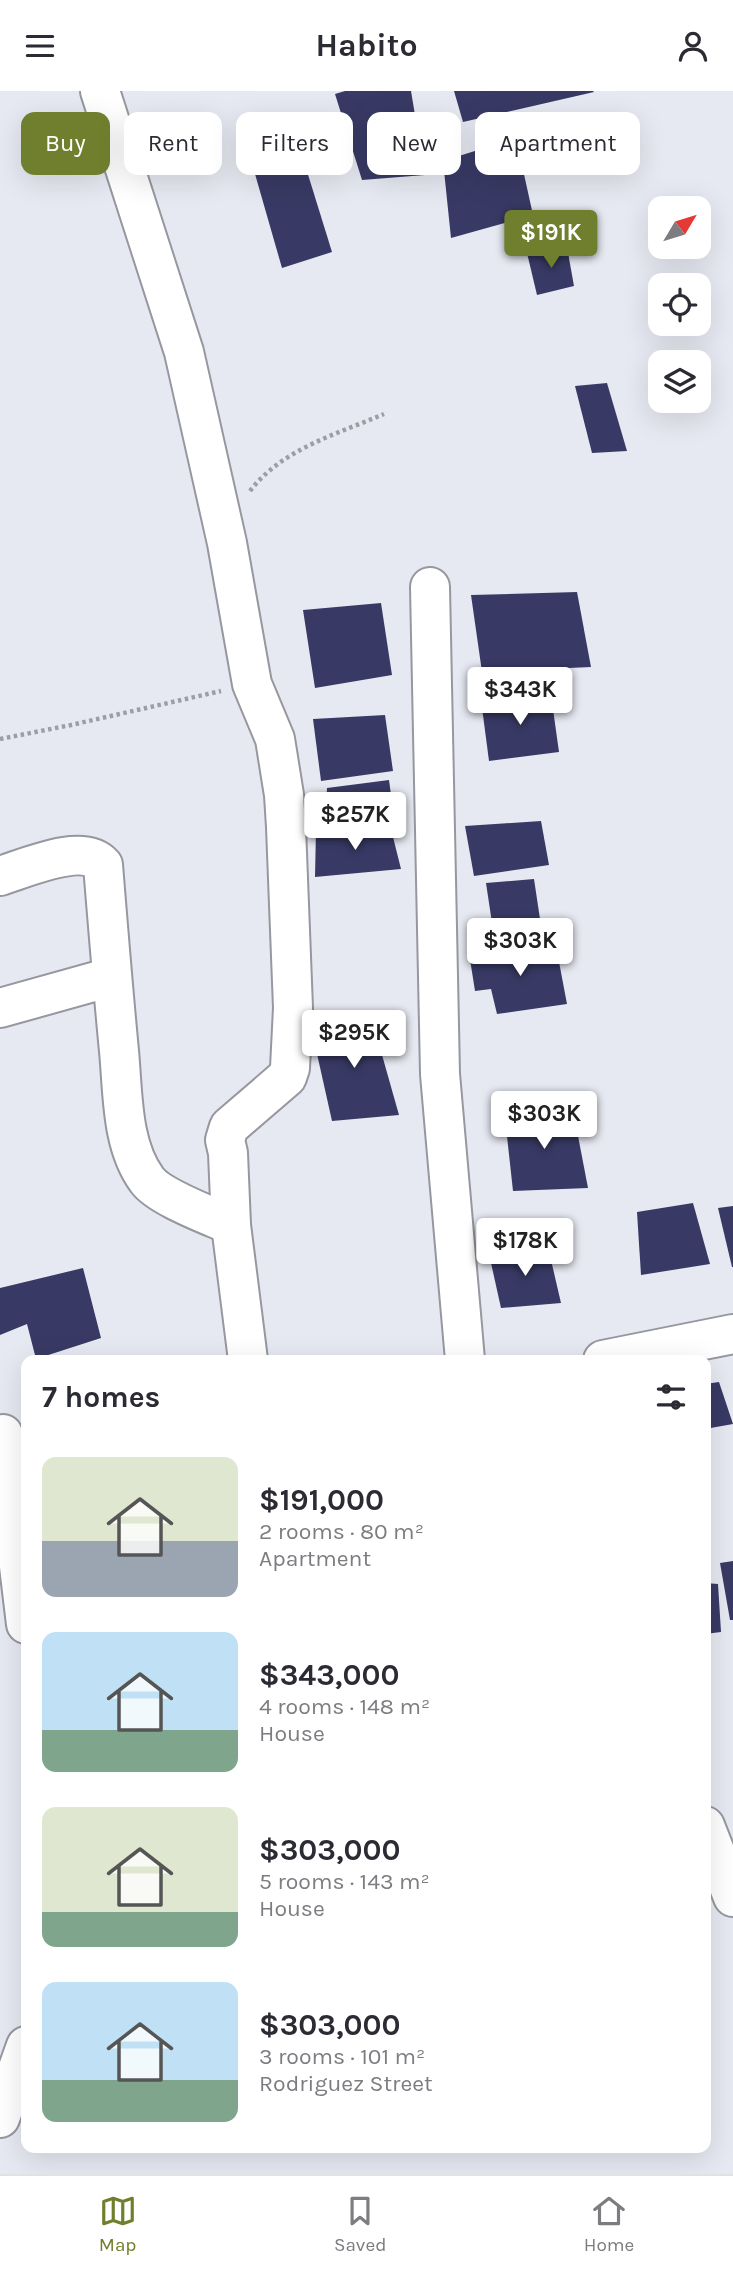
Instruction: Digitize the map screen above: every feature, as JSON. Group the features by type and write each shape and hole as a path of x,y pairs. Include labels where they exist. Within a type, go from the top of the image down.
{"street":[{"path":"100,91 184,352 227,543 252,684 275,739 284,795 293,1008 290,1067 287,1077 229,1127 225,1140 231,1225 247,1355"},
{"path":"430,587 440,1074 465,1355"},
{"path":"0,876 84,854 98,859 103,865 125,1113 134,1157 148,1183 188,1206 231,1225"},
{"path":"0,1008 111,977"},
{"path":"628,1355 733,1334"},
{"path":"10,1433 21,1564"},
{"path":"715,1828 733,1897"},
{"path":"0,2118 21,2060"}],"path":[{"path":"248,494 272,467 292,455 384,414"},
{"path":"0,739 252,684"}],"building":[{"path":"345,91 411,91 414,112 367,112 367,175 425,175 362,180 353,151 353,112 341,112 335,94"},
{"path":"454,91 594,92 507,112 475,112 475,119 463,122"},
{"path":"475,151 475,175 524,175 533,215 451,238 444,175 461,175 461,155"},
{"path":"255,175 308,175 332,252 282,268"},
{"path":"567,247 574,286 537,295 527,253"},
{"path":"607,383 627,451 592,453 575,386"},
{"path":"577,592 591,667 482,672 471,595"},
{"path":"381,603 392,675 315,688 303,610"},
{"path":"551,695 559,752 489,761 481,700"},
{"path":"385,715 393,771 321,781 313,719"},
{"path":"389,780 394,817 325,822 327,788"},
{"path":"541,821 549,865 474,876 465,826"},
{"path":"316,829 391,829 401,869 315,877"},
{"path":"534,879 540,919 492,923 486,883"},
{"path":"556,946 567,1004 497,1014 491,989 475,991 469,953"},
{"path":"371,1016 399,1115 332,1121 311,1027"},
{"path":"504,1109 574,1115 588,1188 513,1191"},
{"path":"693,1203 710,1264 641,1275 637,1212"},
{"path":"733,1206 733,1267 732,1267 718,1208"},
{"path":"548,1247 561,1303 501,1308 489,1254"},
{"path":"83,1268 101,1338 48,1355 35,1355 27,1324 0,1335 0,1288"},
{"path":"719,1382 733,1424 711,1428 711,1383"},
{"path":"733,1561 733,1620 730,1620 720,1563"},
{"path":"711,1583 718,1584 721,1632 711,1633"}]}
